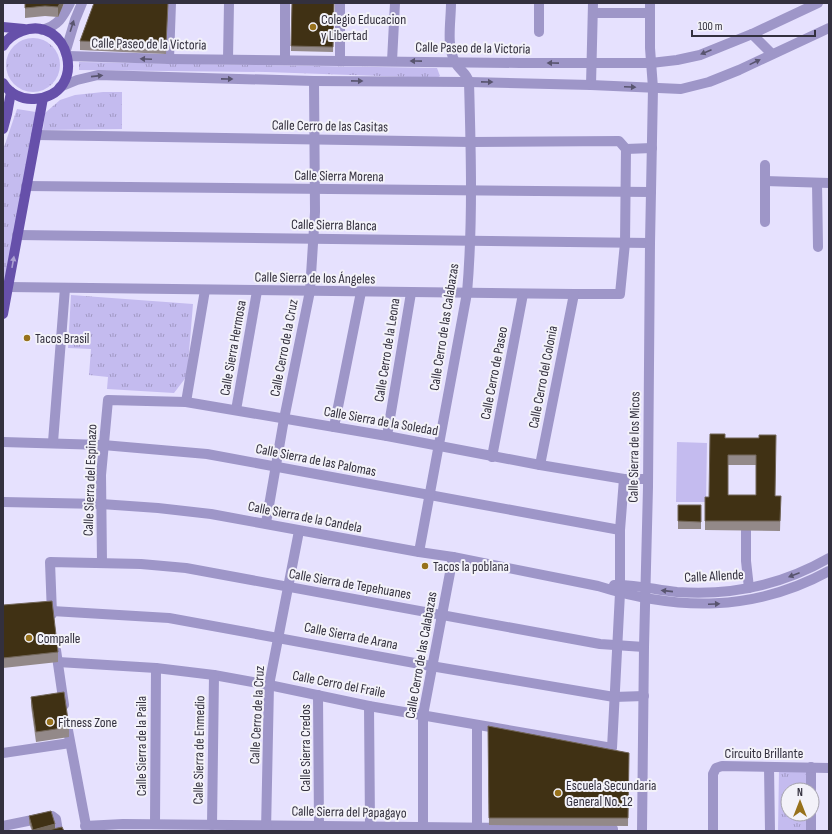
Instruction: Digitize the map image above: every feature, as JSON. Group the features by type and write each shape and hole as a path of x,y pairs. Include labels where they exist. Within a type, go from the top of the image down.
{"main road":[{"path":"3,27 26,30 42,30 56,38 67,53 69,65 64,81 60,87 52,94 43,98 32,100 20,97 11,92 3,83"},
{"path":"3,46 6,41 15,34 26,30"},
{"path":"3,129 11,92"},
{"path":"3,314 43,98"}],"street":[{"path":"42,30 50,28 60,21 70,3"},
{"path":"67,53 75,20 82,3"},
{"path":"169,59 171,3"},
{"path":"228,59 229,3"},
{"path":"285,3 285,60"},
{"path":"340,3 340,60"},
{"path":"392,61 395,3"},
{"path":"451,3 451,52 455,62 468,77 469,82"},
{"path":"539,3 539,32"},
{"name":"Calle Paseo de la Victoria","path":"67,53 169,59 592,64 651,63 677,60 700,55 752,34 818,3"},
{"path":"591,85 593,8 650,8"},
{"name":"Calle Sierra de los Micos","path":"642,831 653,88 650,8"},
{"path":"60,87 78,80 98,76 314,81 469,82 682,89 697,86 739,70 829,28"},
{"path":"752,34 772,54"},
{"name":"Calle Cerro de la Cruz","path":"266,524 284,419 310,291 314,238 315,190 314,81"},
{"name":"Calle Cerro de las Calabazas","path":"419,552 467,293 470,240 471,142 469,82"},
{"name":"Calle Cerro de las Casitas","path":"36,135 471,142 619,141 624,146 652,148"},
{"path":"624,146 625,243"},
{"path":"765,164 765,222"},
{"path":"765,181 829,183"},
{"path":"817,183 818,247"},
{"name":"Calle Sierra Morena","path":"26,186 315,190 651,192"},
{"name":"Calle Sierra Blanca","path":"18,235 650,243"},
{"name":"Calle Sierra de los Ángeles","path":"8,287 620,294 625,243"},
{"path":"53,442 65,288"},
{"path":"186,402 205,290"},
{"name":"Calle Sierra Hermosa","path":"236,410 257,291"},
{"path":"334,427 361,292"},
{"name":"Calle Cerro de la Leona","path":"387,436 411,292"},
{"name":"Calle Cerro de Paseo","path":"492,457 523,294"},
{"name":"Calle Cerro del Colonia","path":"540,465 574,294"},
{"name":"Calle Sierra de la Soledad","path":"108,400 186,402 387,436 492,457 624,479 648,479"},
{"name":"Calle Sierra del Espinazo","path":"102,562 101,504 103,445 108,400"},
{"name":"Calle Sierra de las Palomas","path":"3,442 53,442 207,454 620,530"},
{"path":"614,697 620,589 620,530 624,479"},
{"name":"Calle Sierra de la Candela","path":"3,502 101,504 211,514 453,557 620,589"},
{"name":"Calle Cerro de la Cruz","path":"266,828 269,685 299,530"},
{"path":"746,531 746,561 749,588"},
{"name":"Calle Cerro de las Calabazas","path":"423,829 423,715 431,666 453,557"},
{"name":"Calle Allende","path":"620,589 645,588 686,592 733,592 794,575 829,558"},
{"name":"Calle Sierra de Tepehuanes","path":"52,611 50,562 102,562 186,568 600,644 644,647"},
{"name":"Calle Allende","path":"620,589 645,598 687,604 705,605 734,603 768,596 797,586 829,571"},
{"path":"733,592 734,603"},
{"path":"52,611 53,624"},
{"name":"Calle Sierra de Arana","path":"52,611 169,618 431,666 614,697 644,696"},
{"path":"54,638 70,743 86,828"},
{"name":"Calle Cerro del Fraile","path":"58,662 156,668 214,676 269,685 369,706 612,748 614,697"},
{"name":"Calle Sierra de la Paila","path":"155,824 156,668"},
{"name":"Calle Sierra de Enmedio","path":"212,825 214,676"},
{"name":"Calle Sierra Credos","path":"318,695 319,826"},
{"path":"369,706 370,826"},
{"path":"477,725 477,827"},
{"path":"3,754 70,743"},
{"name":"Circuito Brillante","path":"713,831 713,774 716,768 722,766 829,768"},
{"path":"769,767 770,831"},
{"path":"811,767 811,782"},
{"path":"3,826 52,816 56,819 58,831"},
{"name":"Calle Sierra del Papagayo","path":"86,828 155,824 266,828 370,826 423,829 477,827 613,830"}],"green space":[{"path":"28,38 38,38 48,42 56,50 60,60 60,70 56,80 48,88 38,92 28,92 18,88 10,80 6,70 6,60 10,50 18,42"},
{"path":"79,62 437,68 440,76 437,78 266,72 79,70"},
{"path":"103,92 122,92 122,129 43,130 45,113 60,100 75,95"},
{"path":"17,109 36,112 3,292 3,150"},
{"path":"71,295 193,304 187,376 174,393 107,389 108,377 89,375 91,349 68,348"},
{"path":"677,442 707,443 706,502 676,502"},
{"path":"779,770 807,770 807,782 780,782 780,822 807,822 807,831 778,831"}],"building":[{"path":"25,3 60,3 58,7 45,6 25,8"},
{"path":"94,3 168,3 166,44 80,41"},
{"name":"Colegio Educacion y Libertad","path":"292,3 334,3 333,47 291,46"},
{"path":"710,434 725,434 725,438 759,438 759,435 776,435 775,496 781,496 780,521 705,521 705,497 709,497","holes":["728,455 756,455 756,495 728,495"]},
{"path":"678,505 701,505 701,522 678,521"},
{"name":"Compalle","path":"52,601 58,652 3,658 3,605"},
{"name":"Fitness Zone","path":"64,692 69,727 36,732 31,697"},
{"name":"Escuela Secundaria General No. 12","path":"488,726 629,753 628,818 489,818"},
{"path":"51,811 55,824 33,830 29,816"},
{"path":"62,827 64,831 44,831"}],"place":[{"name":"Colegio Educacion y Libertad","path":"313,27"},
{"name":"Tacos Brasil","path":"27,338"},
{"name":"Tacos la poblana","path":"425,566"},
{"name":"Compalle","path":"29,638"},
{"name":"Fitness Zone","path":"50,722"},
{"name":"Escuela Secundaria General No. 12","path":"558,793"}]}
